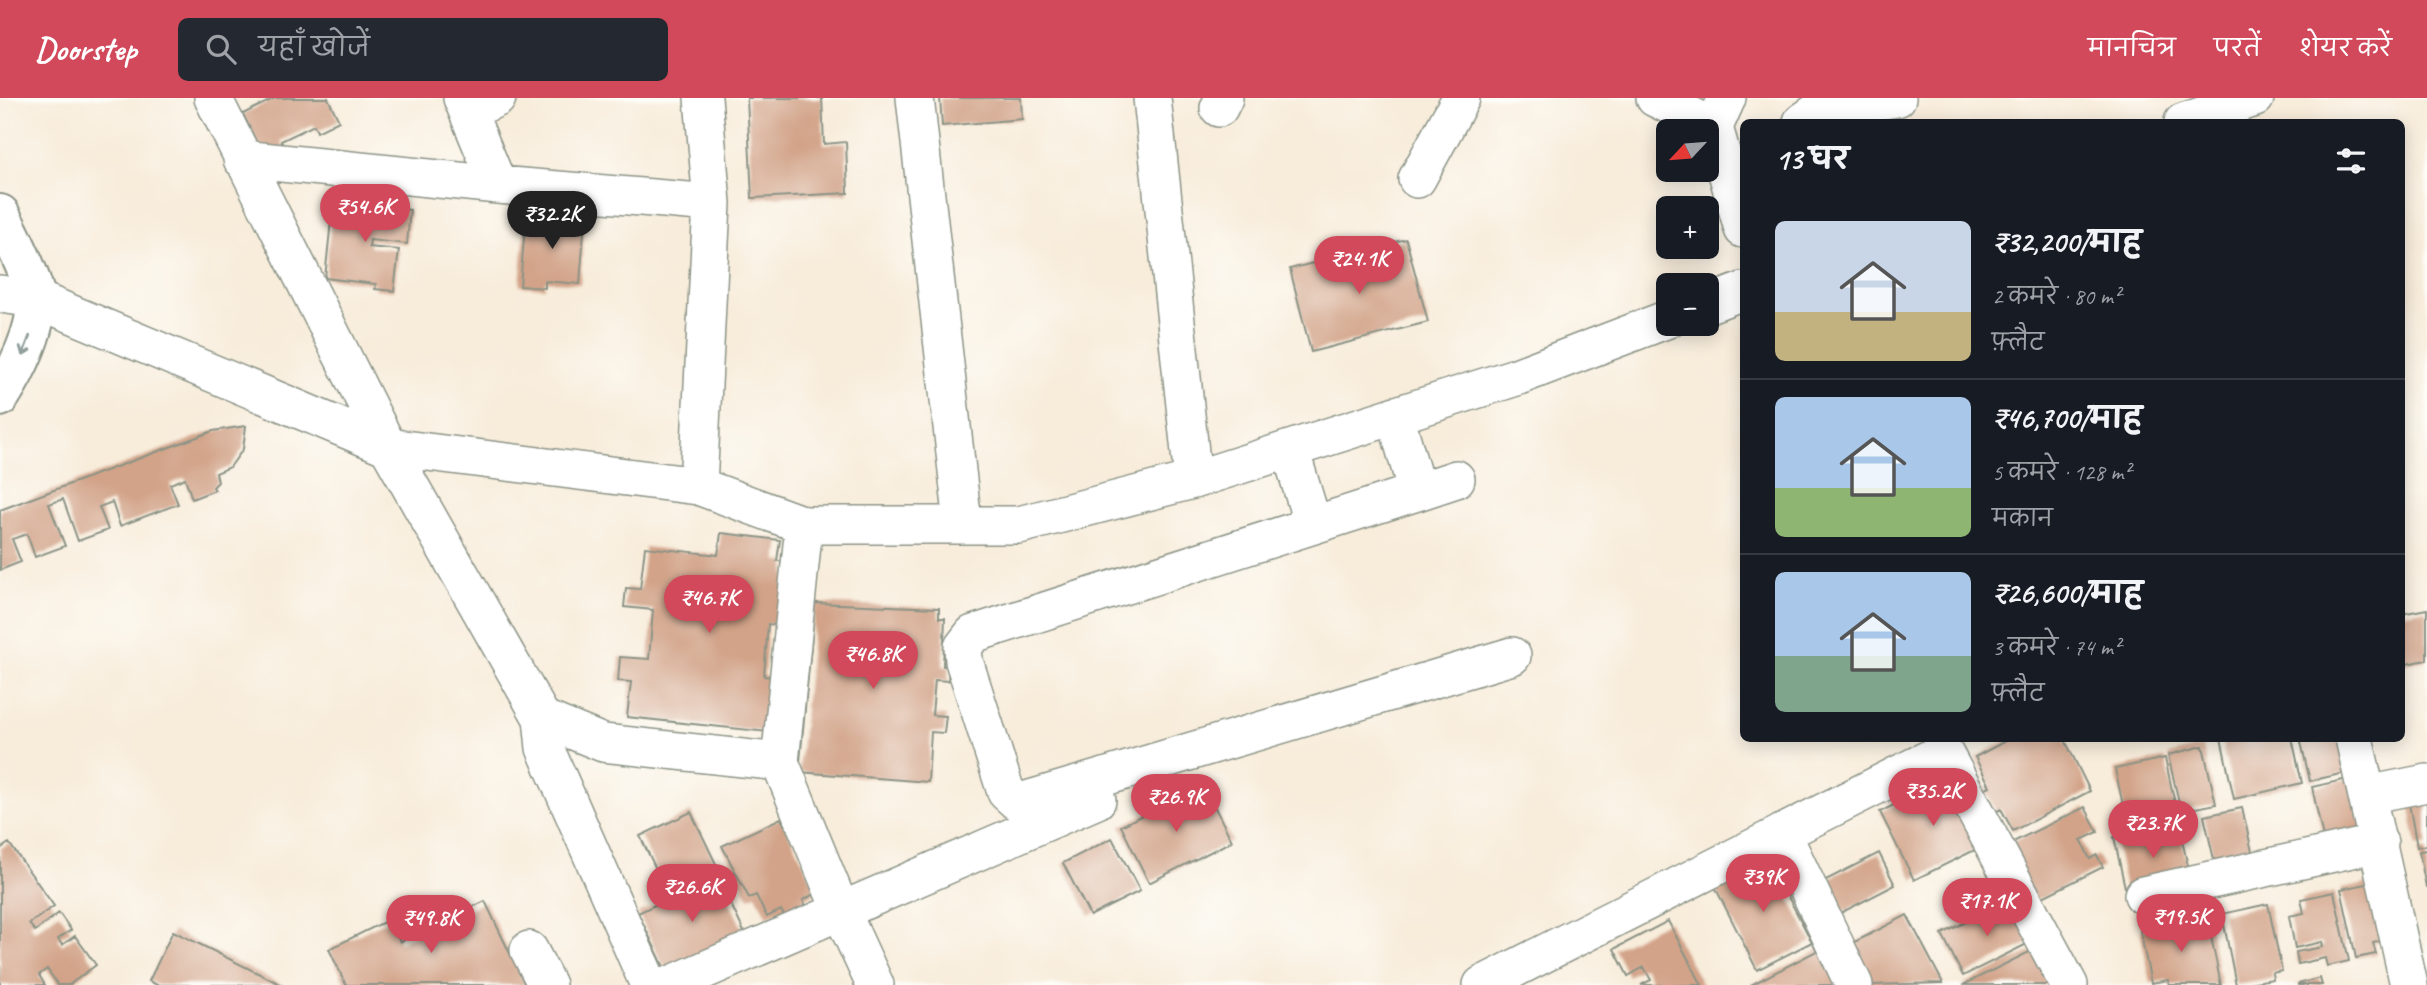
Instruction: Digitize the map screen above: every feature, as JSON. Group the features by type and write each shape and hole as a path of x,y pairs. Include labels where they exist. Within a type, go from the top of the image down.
{"street":[{"path":"213,98 388,447 542,718 545,748 649,985"},
{"path":"698,486 712,203 703,98"},
{"path":"915,98 963,524"},
{"path":"1152,98 1193,480"},
{"path":"1417,179 1461,98"},
{"path":"1655,98 1720,113 1740,214"},
{"path":"1806,119 1819,110 1897,98"},
{"path":"2205,118 2255,98"},
{"path":"476,102 498,185"},
{"path":"242,159 712,203"},
{"path":"0,214 12,236 18,296 28,344 0,397"},
{"path":"1719,300 1740,292"},
{"path":"18,296 388,447 698,486 804,525 1019,525 1193,480 1516,377 1656,324"},
{"path":"1395,415 1417,492"},
{"path":"1290,449 1313,525"},
{"path":"1457,479 973,634 963,647 964,661 1006,792 1016,801 1027,800 1512,656"},
{"path":"804,525 780,762 841,911 875,985"},
{"path":"542,718 603,743 780,762"},
{"path":"2355,742 2409,985"},
{"path":"1482,985 1944,753 2069,985"},
{"path":"2367,795 2427,783"},
{"path":"670,985 1101,798"},
{"path":"1782,833 1854,985"},
{"path":"2143,895 2379,843"},
{"path":"529,950 547,985"}],"building":[{"path":"275,98 328,98 339,121 317,132 314,125 281,141 284,147 264,158 243,114"},
{"path":"747,98 822,98 824,144 846,142 848,193 752,198"},
{"path":"940,98 1021,98 1022,119 942,126"},
{"path":"333,201 410,210 407,244 370,240 369,247 399,250 394,291 375,289 376,284 325,278"},
{"path":"526,214 585,219 580,284 545,281 545,288 520,286"},
{"path":"1406,239 1428,322 1311,352 1290,269"},
{"path":"246,426 243,449 230,467 216,473 218,482 213,487 215,490 192,499 185,478 170,484 178,504 120,526 112,502 99,507 108,530 78,541 63,499 49,504 65,546 35,557 27,534 12,539 21,562 0,570 0,510 213,431"},
{"path":"721,533 780,540 777,561 785,562 789,626 768,624 764,676 785,678 768,732 627,717 631,682 618,681 620,657 649,659 653,610 624,607 626,588 640,589 645,547 718,555"},
{"path":"815,603 939,608 939,618 945,618 943,666 949,667 948,681 935,680 932,715 946,716 944,733 931,732 928,782 799,772"},
{"path":"2427,609 2427,660 2405,664 2405,613"},
{"path":"2003,742 2066,742 2090,791 2013,831 2001,809 1996,812 1984,789 1990,786 1975,757"},
{"path":"2222,742 2293,742 2302,783 2234,799"},
{"path":"2301,742 2343,742 2349,772 2310,781"},
{"path":"2203,746 2216,804 2181,811 2168,755"},
{"path":"2165,758 2177,813 2127,823 2115,769"},
{"path":"1951,776 1985,845 1914,880 1880,812"},
{"path":"2357,777 2371,842 2326,852 2312,787"},
{"path":"1203,784 1232,841 1149,883 1121,826"},
{"path":"2427,794 2427,845 2417,847 2408,798"},
{"path":"2085,807 2098,832 2081,840 2090,859 2097,855 2103,867 2035,901 2007,845"},
{"path":"2242,808 2256,869 2218,877 2204,816"},
{"path":"691,812 717,866 666,890 640,836"},
{"path":"781,818 818,892 803,900 808,911 787,922 781,910 767,917 756,895 749,898 722,846"},
{"path":"2178,823 2192,883 2127,897 2114,837"},
{"path":"1112,838 1140,891 1090,916 1063,863"},
{"path":"9,843 54,906 29,924 35,931 59,913 71,930 58,939 62,945 75,936 96,965 69,985 58,985 47,969 39,975 45,985 0,985 0,849"},
{"path":"2427,850 2427,887 2426,887 2419,851"},
{"path":"1879,853 1895,885 1833,917 1818,884"},
{"path":"1767,857 1812,942 1757,970 1714,885"},
{"path":"717,875 746,936 667,973 638,913"},
{"path":"2377,882 2389,939 2373,943 2376,954 2356,958 2341,889"},
{"path":"2334,892 2349,961 2327,966 2325,958 2298,964 2296,952 2323,947 2322,942 2295,948 2289,916 2304,913 2301,899"},
{"path":"2010,900 2031,942 1963,976 1942,934"},
{"path":"485,901 525,985 346,985 329,949 390,919 400,942"},
{"path":"2268,904 2282,971 2272,973 2273,979 2236,985 2222,914"},
{"path":"1907,915 1943,983 1870,985 1845,947"},
{"path":"2207,917 2221,985 2169,985 2168,980 2151,983 2140,930"},
{"path":"1668,921 1702,985 1641,985 1651,980 1644,967 1628,976 1614,949"},
{"path":"173,931 282,985 157,985 149,981"},
{"path":"1824,947 1843,985 1751,985"},
{"path":"2037,948 2055,985 1963,985"},
{"path":"2320,978 2322,985 2298,985 2298,984"}]}
